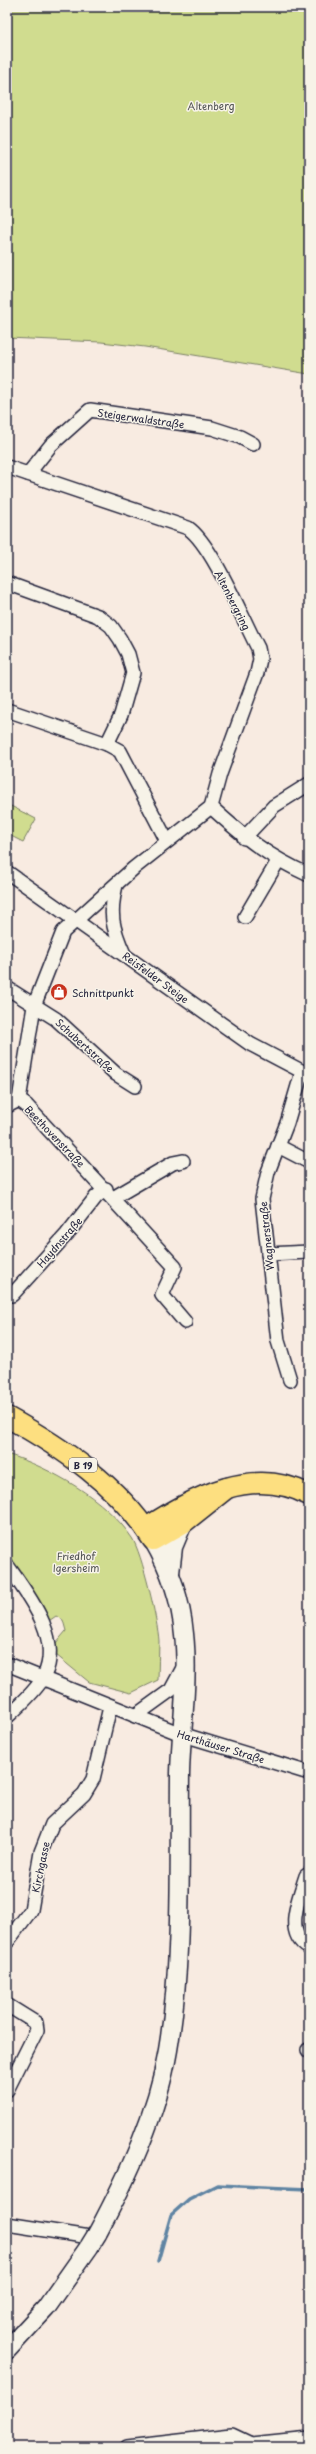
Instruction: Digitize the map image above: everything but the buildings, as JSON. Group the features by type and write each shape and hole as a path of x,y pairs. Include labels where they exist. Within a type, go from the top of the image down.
{"main road":[{"name":"B 19","path":"7,1417 55,1445 85,1466 132,1510 149,1534"},
{"path":"149,1534 200,1498 249,1482 270,1482 294,1487 309,1495"},
{"path":"149,1534 182,1523 227,1488"},
{"path":"170,1574 173,1547 182,1523"},
{"path":"7,2350 46,2308 94,2240 133,2163 154,2107 168,2051 174,1993 177,1936 181,1734 186,1662 182,1616 170,1574 149,1534"}],"street":[{"name":"Steigerwaldstraße","path":"28,474 51,445 90,410 212,428 240,437 254,444"},
{"name":"Altenbergring","path":"7,466 188,528 197,534 209,552 258,648 260,660 246,710 220,774 211,807"},
{"path":"7,583 98,616 120,639 128,654 133,672 121,715 107,744"},
{"path":"7,710 107,744 120,751 167,841"},
{"path":"244,838 274,806 309,784"},
{"path":"77,920 167,841 211,807 244,838 278,861 309,875"},
{"path":"245,918 278,861"},
{"name":"Reisfelder Steige","path":"7,872 77,920 250,1044 305,1074"},
{"path":"116,885 111,907 116,934 124,954"},
{"name":"Beethovenstraße","path":"77,920 63,932 34,1006 19,1100 26,1104 175,1267 162,1295 185,1322"},
{"name":"Schubertstraße","path":"7,988 56,1019 116,1074 135,1086"},
{"name":"Wagnerstraße","path":"290,1380 278,1341 262,1199 278,1146 305,1074"},
{"path":"7,1106 19,1100"},
{"path":"278,1146 309,1162"},
{"name":"Haydnstraße","path":"12,1295 67,1234 96,1197 109,1194 173,1163 183,1161"},
{"path":"268,1254 283,1251 309,1252"},
{"path":"7,1565 28,1596 49,1638 50,1660 44,1678 7,1717"},
{"path":"134,1716 170,1690 186,1662"},
{"name":"Harthäuser Straße","path":"7,1664 44,1678 110,1707 181,1734 309,1772"},
{"name":"Kirchgasse","path":"7,1942 31,1910 41,1852 52,1824 84,1794 93,1779 110,1707"},
{"path":"309,1874 306,1876 297,1909 294,1932 300,1943 309,1948"},
{"path":"7,2005 36,2023 37,2030 7,2088"},
{"path":"7,2224 94,2240"},
{"path":"127,2447 164,2444 232,2435 251,2444 309,2438"}],"green space":[{"name":"Altenberg","path":"7,7 309,7 309,374 145,347 101,342 7,338 7,108 10,103 7,100"},
{"path":"7,804 36,819 23,842 7,834"},
{"name":"Friedhof Igersheim","path":"7,1454 59,1476 93,1498 108,1510 132,1538 145,1572 156,1619 159,1641 158,1680 131,1693 89,1682 50,1650 66,1631 63,1620 56,1616 43,1625 7,1552"}],"waterway":[{"path":"158,2261 171,2215 189,2199 217,2185 309,2189"}],"place":[{"name":"Schnittpunkt","path":"59,992"}]}
